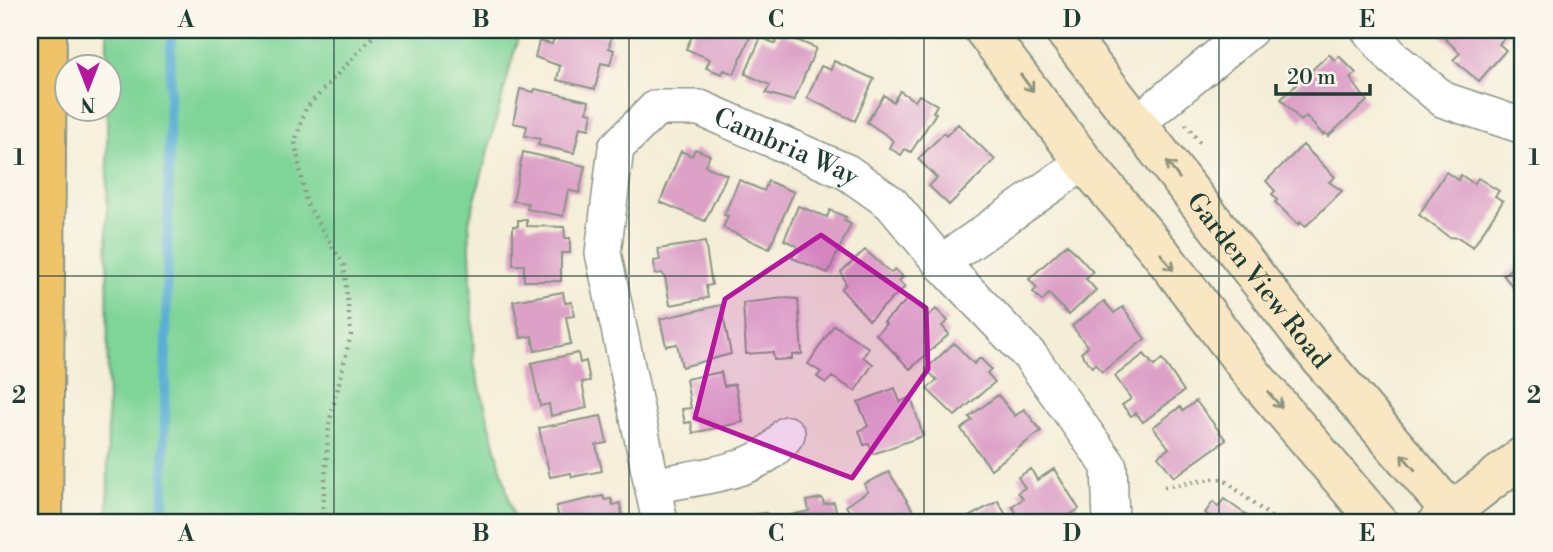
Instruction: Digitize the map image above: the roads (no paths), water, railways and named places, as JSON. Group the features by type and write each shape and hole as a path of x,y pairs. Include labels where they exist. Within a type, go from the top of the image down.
{"main road":[{"path":"43,522 47,30"},
{"path":"984,30 1084,162 1160,252 1253,374 1378,522"},
{"name":"Garden View Road","path":"1064,30 1319,357 1450,519"},
{"path":"1450,519 1523,456"}],"street":[{"path":"1136,124 1250,30"},
{"path":"1369,30 1394,58 1444,100 1523,125"},
{"name":"Cambria Way","path":"660,522 603,253 616,148 656,108 700,108 847,172 891,203 941,263 1031,357 1109,466 1111,522"},
{"path":"941,263 1084,162"},
{"path":"653,486 750,464 777,450 787,434"}],"waterway":[{"path":"163,522 171,30"}]}
